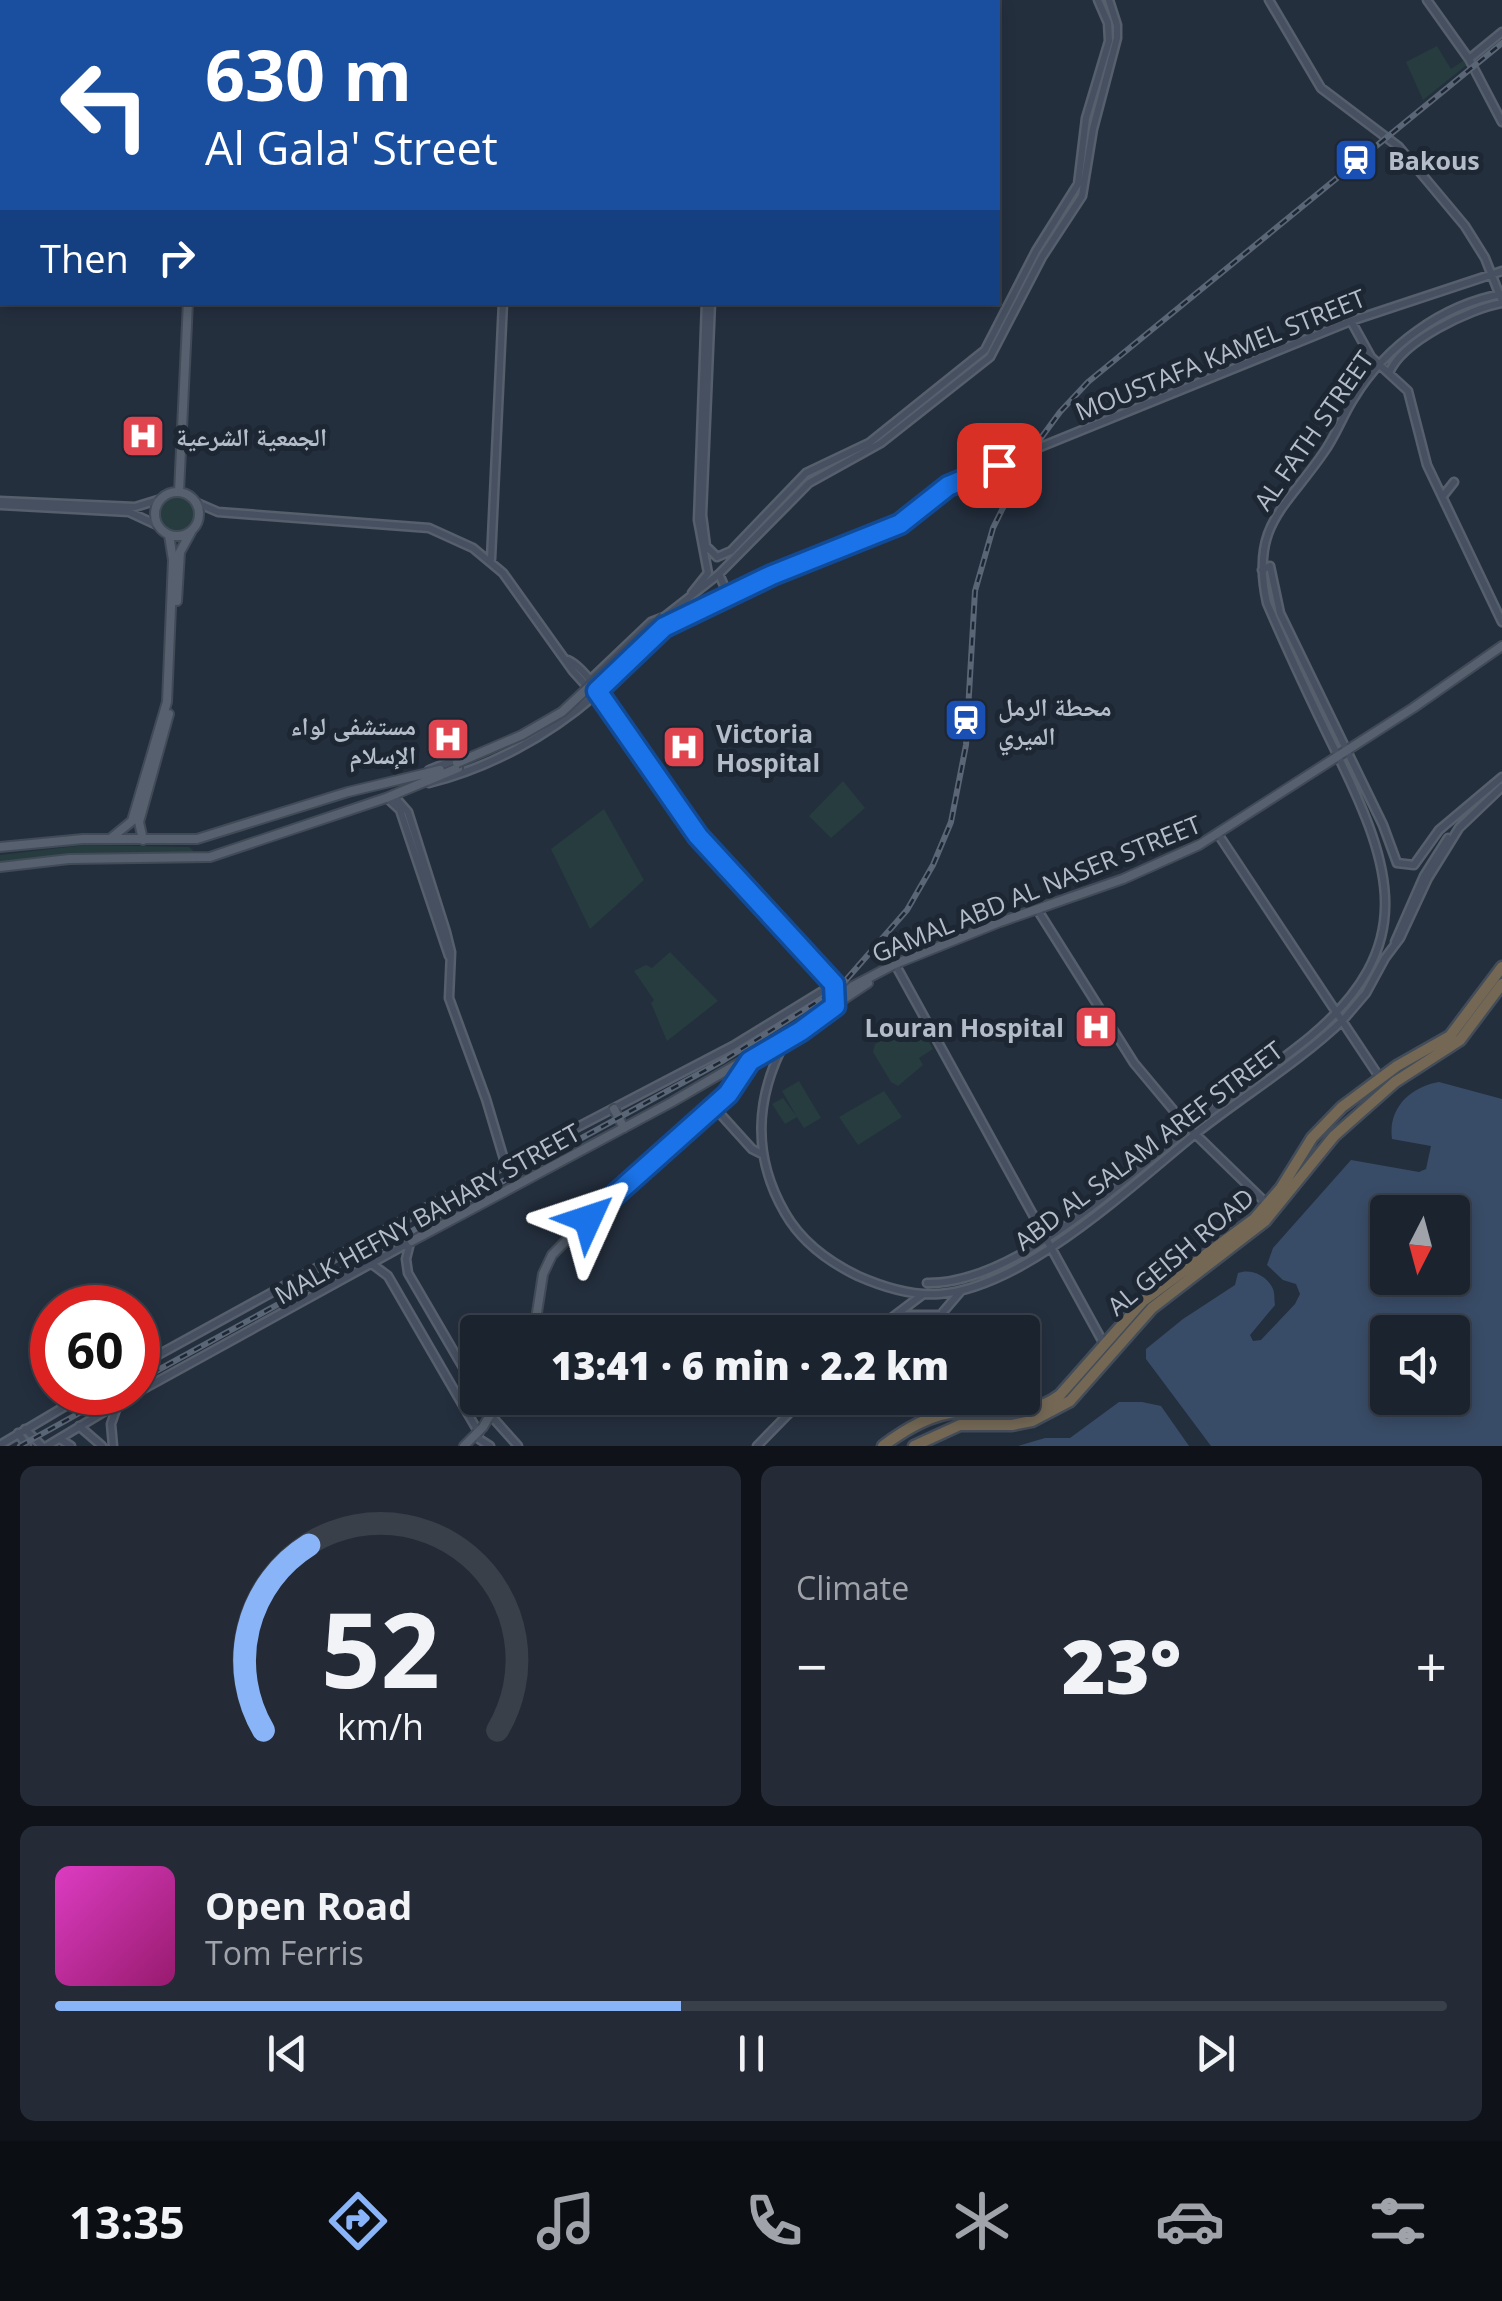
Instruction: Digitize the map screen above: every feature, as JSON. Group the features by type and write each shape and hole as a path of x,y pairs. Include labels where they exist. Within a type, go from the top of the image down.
{"highway":[{"name":"AL GEISH ROAD","path":"1040,1407 1070,1387 1149,1296 1232,1238 1268,1205 1312,1138 1342,1107 1380,1078 1450,1036 1502,967"},
{"name":"AL GEISH ROAD","path":"912,1446 960,1424 1026,1423 1064,1405 1090,1382 1152,1308 1265,1221 1328,1142 1403,1076 1455,1044 1502,984"},
{"path":"1367,1088 1351,1104 1353,1110 1382,1094"},
{"path":"1312,1138 1345,1115 1346,1120 1328,1142"},
{"name":"AL GEISH ROAD","path":"883,1446 897,1435 943,1415"},
{"path":"934,1434 923,1434 920,1428 943,1415"},
{"path":"897,1435 912,1436 912,1446"}],"main road":[{"path":"179,492 188,305"},
{"path":"179,492 161,499 155,512 157,525 169,535 191,532"},
{"path":"109,840 134,827 172,700 179,559 199,518 195,502 179,492"},
{"path":"143,840 134,827 168,702 173,560 169,535"},
{"path":"458,766 562,712 664,616"},
{"path":"0,846 196,839 346,793 458,766 512,745 562,717 648,637 664,627"},
{"name":"GAMAL ABD AL NASER STREET","path":"1342,756 1502,648"},
{"name":"GAMAL ABD AL NASER STREET","path":"535,1315 542,1278 552,1255 714,1107 754,1058 786,1040 848,993 896,966 952,942 1140,876 1219,836 1442,692 1502,648"},
{"name":"MOUSTAFA KAMEL STREET","path":"0,867 69,859 196,859 389,797 458,766"},
{"path":"283,813 284,824 304,826"},
{"path":"255,822 266,827 266,839"},
{"name":"GAMAL ABD AL NASER STREET","path":"734,1065 836,1002"},
{"path":"734,1065 737,1081"},
{"name":"MALK HEFNY BAHARY STREET","path":"411,1242 734,1065"},
{"name":"GAMAL ABD AL NASER STREET","path":"534,1315 541,1270 557,1242 737,1081"},
{"path":"614,1109 624,1128"},
{"path":"473,1441 492,1417"}],"street":[{"path":"1098,0 1110,34 1106,69"},
{"path":"404,780 509,738 554,714 652,622 719,574 809,483 879,440 993,352 1042,257 1082,196 1097,96 1118,32 1109,0"},
{"path":"1269,0 1316,82 1333,100 1399,147 1466,226 1502,298"},
{"path":"1427,0 1471,62 1502,122"},
{"path":"1471,62 1502,32"},
{"name":"MOUSTAFA KAMEL STREET","path":"413,787 480,764 560,724 664,627 728,595 900,524 960,480 1352,322 1502,271"},
{"name":"AL FATH STREET","path":"1342,756 1267,603 1262,570 1265,542 1278,510 1326,450 1352,400 1379,366 1438,317 1467,303 1502,298"},
{"name":"AL FATH STREET","path":"1389,373 1393,363 1441,326 1502,298"},
{"path":"491,561 503,305"},
{"path":"708,305 702,515 706,546 717,557"},
{"path":"708,305 698,520 708,573"},
{"path":"1352,322 1365,350 1408,390 1423,454 1502,622"},
{"path":"692,594 717,557 731,551 806,474 879,440"},
{"path":"1442,498 1454,482"},
{"path":"0,503 135,507 161,499"},
{"path":"195,502 212,513 430,528 461,541 491,561 609,711 698,836 834,984 848,993"},
{"path":"0,503 129,512 157,525"},
{"path":"1262,570 1270,566 1280,613 1342,756 1383,825 1396,862 1413,866 1438,830 1502,778"},
{"path":"719,574 728,595"},
{"path":"554,714 561,716 560,724"},
{"name":"ABD AL SALAM AREF STREET","path":"786,1040 772,1068 764,1098 762,1154 785,1213 815,1249 868,1280 923,1294 962,1290 1008,1273 1052,1245 1290,1053 1337,1011 1362,978 1378,942 1386,899 1374,834 1342,756"},
{"name":"ABD AL SALAM AREF STREET","path":"927,1283 983,1274 1047,1236 1343,1020 1366,993 1455,833 1502,787"},
{"path":"389,797 400,810 450,957 449,998 506,1166"},
{"path":"1447,824 1455,833"},
{"path":"1219,836 1380,1078"},
{"path":"1037,910 1120,1044 1192,1131 1268,1205"},
{"path":"896,966 1105,1345"},
{"path":"834,984 836,1002"},
{"path":"160,1354 743,1041 834,984"},
{"path":"714,1107 752,1149 762,1154"},
{"path":"411,1242 406,1259 408,1273 460,1362"},
{"name":"MALK HEFNY BAHARY STREET","path":"160,1379 411,1242"},
{"path":"371,1264 388,1276 473,1441 490,1446"},
{"path":"897,1315 942,1314 962,1290"},
{"path":"897,1315 923,1294 928,1305 942,1314"},
{"path":"0,1444 49,1415"},
{"name":"MALK HEFNY BAHARY STREET","path":"44,1446 98,1415"},
{"path":"113,1446 111,1424 114,1415"},
{"path":"757,1446 787,1415"},
{"path":"492,1417 518,1446"},
{"path":"79,1426 102,1446"},
{"path":"21,1431 27,1446"},
{"path":"21,1431 44,1446"},
{"path":"88,1436 88,1446"},
{"path":"60,1439 71,1446"}],"green space":[{"path":"1437,46 1451,69 1466,59 1469,63 1423,100 1406,62"},
{"path":"177,494 191,500 197,514 191,528 177,534 163,528 157,514 163,500"},
{"path":"843,781 865,808 831,838 809,816"},
{"path":"604,809 644,880 590,929 551,849"},
{"path":"85,845 193,850 190,855 92,854 0,863 0,855"},
{"path":"670,952 718,1001 667,1041 651,1003 654,1000 634,971 646,965 652,968"},
{"path":"917,1021 933,1049 919,1058 923,1065 898,1086 891,1082 873,1052 875,1044"},
{"path":"799,1081 821,1118 804,1128 782,1091"},
{"path":"884,1091 902,1117 858,1145 839,1117"},
{"path":"783,1098 797,1117 785,1124 772,1104"}],"water":[{"path":"1439,1082 1502,1099 1502,1446 1211,1446 1146,1359 1146,1349 1235,1285 1238,1273 1243,1272 1262,1276 1274,1291 1275,1305 1250,1335 1253,1341 1261,1340 1300,1294 1296,1284 1283,1280 1267,1265 1273,1248 1351,1160 1419,1172 1426,1169 1431,1146 1392,1139 1397,1109 1419,1089"},
{"path":"1119,1402 1161,1406 1189,1446 1018,1446 1045,1438 1070,1438"}],"railway":[{"path":"160,1369 724,1060 839,988 907,910 933,865 951,822 966,745 975,591 993,528 1030,453 1088,382 1502,43"},
{"path":"20,1446 76,1415"}],"place":[{"name":"Bakous","path":"1356,160"},
{"name":"الجمعية الشرعية","path":"143,436"},
{"name":"محطة الرمل الميري","path":"966,720"},
{"name":"مستشفى لواء الإسلام","path":"448,739"},
{"name":"Victoria Hospital","path":"684,747"},
{"name":"Louran Hospital","path":"1096,1027"}],"route":[{"path":"588,1219 728,1094 750,1061 810,1025 835,1006 837,995 834,984 698,836 597,691 664,627 772,575 889,530 948,486 999,465"}]}
